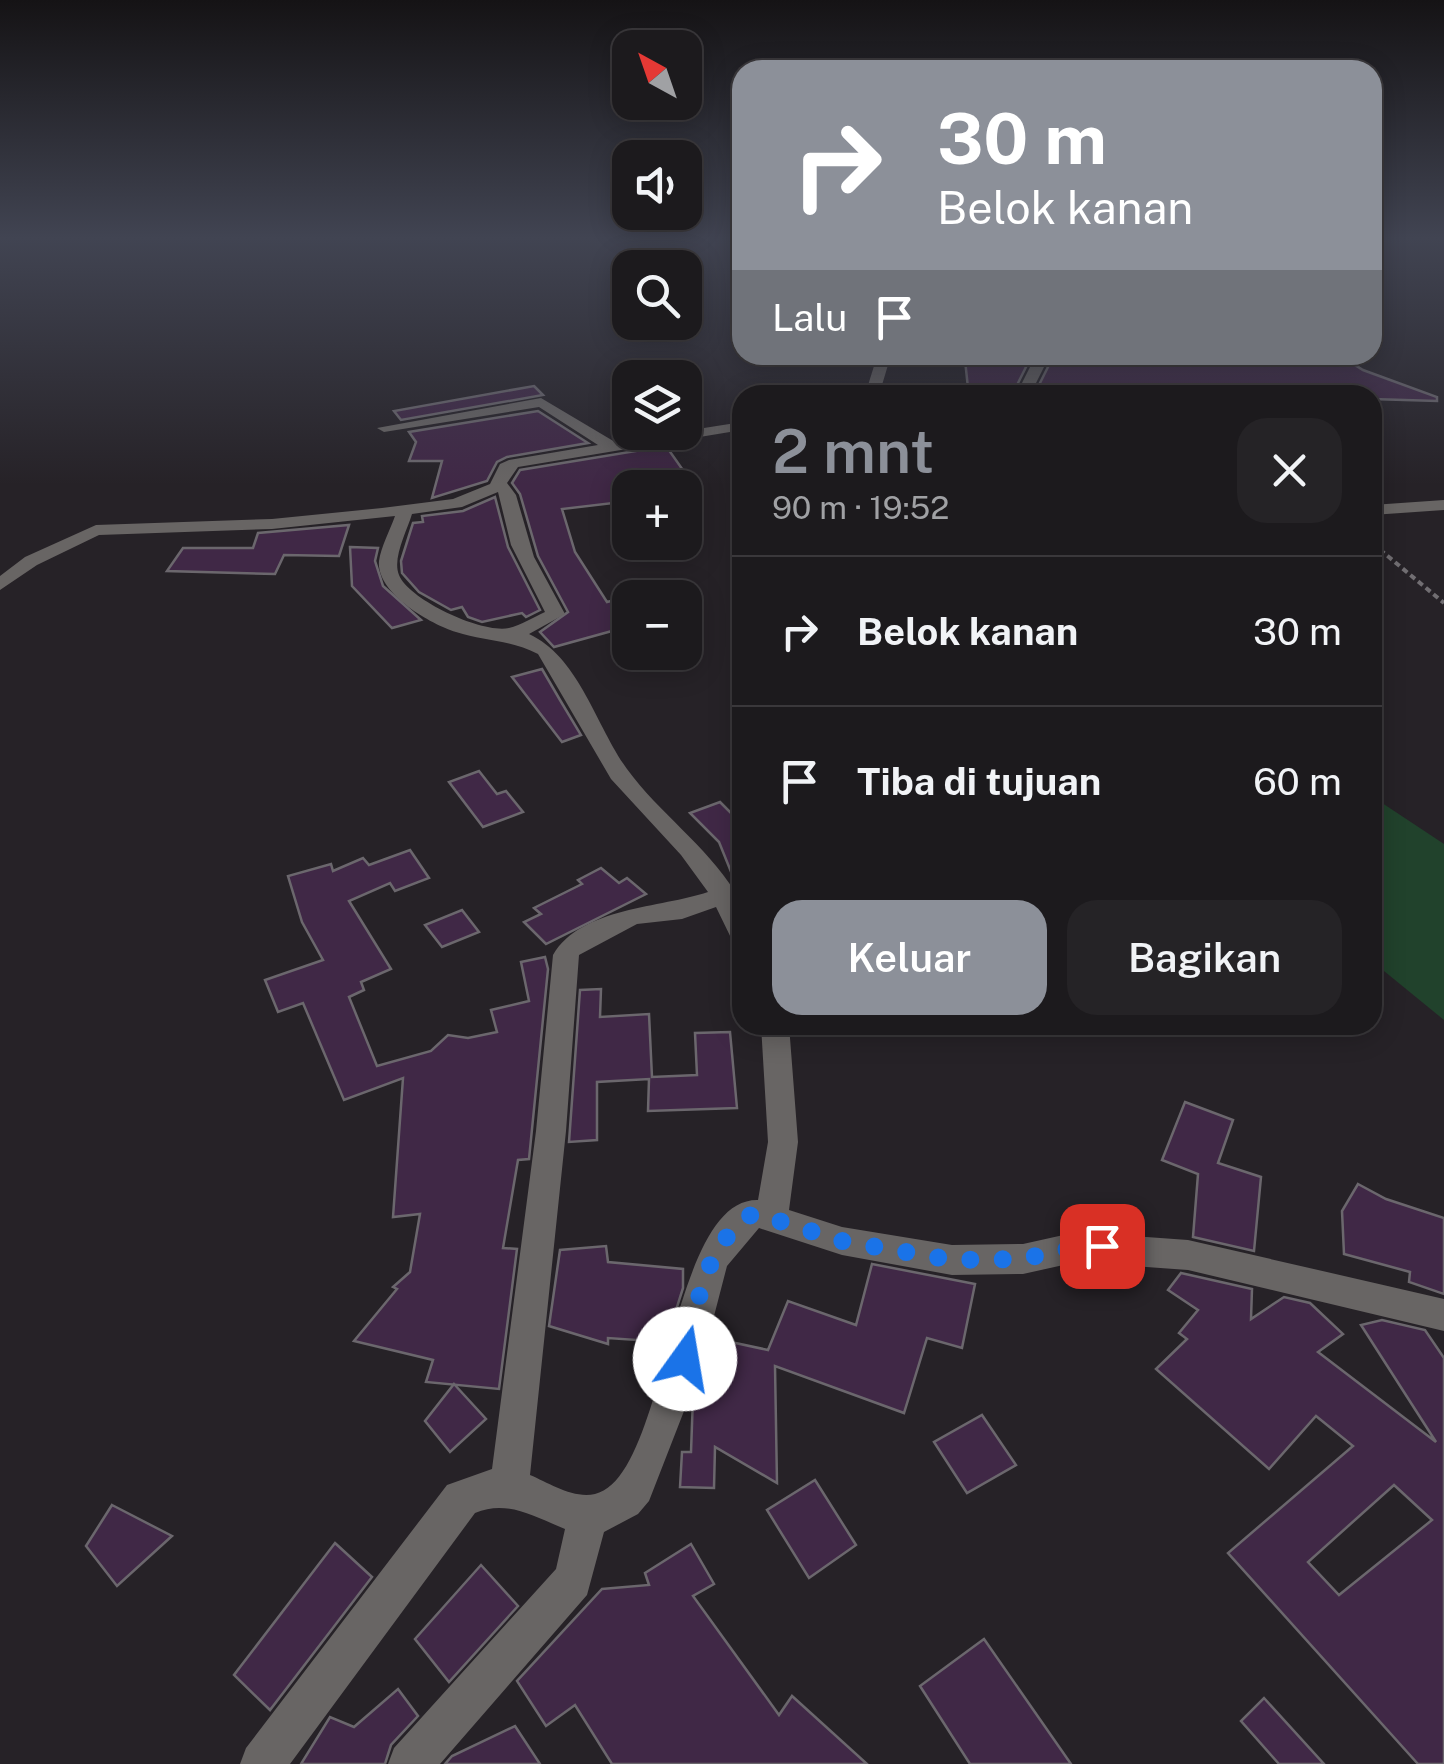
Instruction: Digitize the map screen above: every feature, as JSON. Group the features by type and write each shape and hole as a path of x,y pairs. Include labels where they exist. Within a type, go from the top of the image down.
{"street":[{"path":"384,428 541,402 612,448"},
{"path":"702,433 732,428"},
{"path":"0,584 31,560 96,530 272,524 456,504 499,484 506,467 514,463 612,448"},
{"path":"499,484 507,491 512,522 538,586 556,614 510,635"},
{"path":"1382,509 1444,505"},
{"path":"405,510 388,562 390,580 413,600 458,627 510,635 546,650 619,774 690,850 724,895 732,913"},
{"path":"509,1486 551,1131 566,955 571,947 632,916 682,910 724,895"},
{"path":"772,1216 783,1142 775,1035"},
{"path":"262,1764 444,1517 478,1489 509,1486 585,1516 606,1512 621,1503 639,1481 685,1359 703,1282 720,1243 754,1213 842,1241 952,1260 1022,1259 1077,1247 1188,1255 1444,1315"},
{"path":"410,1764 573,1580 584,1544 585,1516"}],"path":[{"path":"1382,552 1444,603"}],"green space":[{"path":"1382,803 1444,844 1444,1020 1382,969"}],"building":[{"path":"966,365 1027,365 1017,385 968,385"},
{"path":"1049,365 1355,365 1437,397 1437,401 1382,399 1382,385 1039,385"},
{"path":"534,386 543,395 401,420 394,411"},
{"path":"538,411 588,443 507,457 497,462 487,481 432,498 442,461 409,461 416,442 409,432"},
{"path":"642,450 669,450 683,470 612,470 612,503 562,509 575,552 607,602 612,601 612,631 554,647 540,632 568,612 538,556 520,494 512,483 520,470"},
{"path":"495,497 508,547 540,610 526,617 522,613 482,622 468,617 462,607 451,610 419,592 402,573 401,561 413,523 423,522 422,516 463,511"},
{"path":"349,525 339,556 284,555 275,574 167,571 183,548 253,548 258,533"},
{"path":"350,547 378,548 375,561 383,586 421,620 392,628 352,586"},
{"path":"542,669 581,735 562,742 512,677"},
{"path":"479,771 497,794 506,791 523,812 483,827 449,782"},
{"path":"720,802 732,814 732,874 719,842 690,813"},
{"path":"410,850 429,878 395,891 390,883 349,901 391,969 361,982 364,990 349,997 377,1066 431,1051 448,1035 468,1038 497,1032 491,1010 529,1001 521,962 545,957 548,969 529,1159 518,1160 503,1248 517,1249 499,1389 426,1382 433,1360 354,1341 397,1289 393,1287 410,1272 420,1214 393,1217 403,1078 344,1100 303,1003 278,1012 265,980 323,960 302,922 288,876 331,864 333,871 363,858 369,865"},
{"path":"601,868 619,883 627,878 646,894 546,944 524,922 541,914 534,908 582,884 578,880"},
{"path":"462,910 479,932 442,947 425,925"},
{"path":"601,989 600,1017 649,1014 652,1077 697,1075 695,1033 730,1032 737,1108 648,1111 649,1079 597,1082 597,1140 569,1142 580,990"},
{"path":"1185,1102 1233,1120 1218,1163 1261,1177 1254,1251 1193,1237 1198,1174 1162,1160"},
{"path":"1358,1184 1386,1199 1444,1218 1444,1294 1409,1282 1410,1272 1344,1254 1342,1211"},
{"path":"606,1246 608,1262 683,1269 683,1288 666,1342 608,1338 608,1344 549,1326 560,1250"},
{"path":"872,1264 975,1284 962,1348 927,1338 904,1413 775,1366 777,1483 715,1447 714,1488 680,1487 682,1452 691,1452 693,1397 712,1338 768,1350 788,1301 856,1325"},
{"path":"1181,1273 1252,1289 1251,1319 1284,1297 1310,1303 1343,1334 1318,1352 1436,1442 1361,1325 1382,1320 1425,1330 1444,1358 1444,1764 1418,1764 1228,1553 1353,1446 1316,1416 1269,1469 1156,1369 1187,1339 1179,1333 1198,1310 1168,1290","holes":["1394,1485 1432,1520 1339,1595 1308,1562"]},
{"path":"454,1384 486,1419 450,1452 425,1421"},
{"path":"982,1415 1016,1465 967,1493 934,1442"},
{"path":"815,1480 856,1545 809,1578 767,1510"},
{"path":"112,1505 172,1536 117,1586 86,1546"},
{"path":"335,1543 372,1577 270,1710 234,1675"},
{"path":"691,1544 714,1584 693,1596 779,1715 792,1696 867,1764 612,1764 575,1705 546,1726 517,1681 602,1589 649,1585 645,1573"},
{"path":"481,1565 518,1606 449,1682 415,1639"},
{"path":"984,1639 1071,1764 970,1764 920,1686"},
{"path":"398,1689 418,1716 391,1745 385,1764 301,1764 330,1717 354,1727"},
{"path":"1264,1698 1324,1764 1279,1764 1241,1721"},
{"path":"515,1726 540,1764 445,1764 452,1756"}],"route":[{"path":"685,1359 703,1282 720,1243 732,1228 754,1213 842,1241 952,1260 1022,1259 1077,1247 1102,1246"}]}
